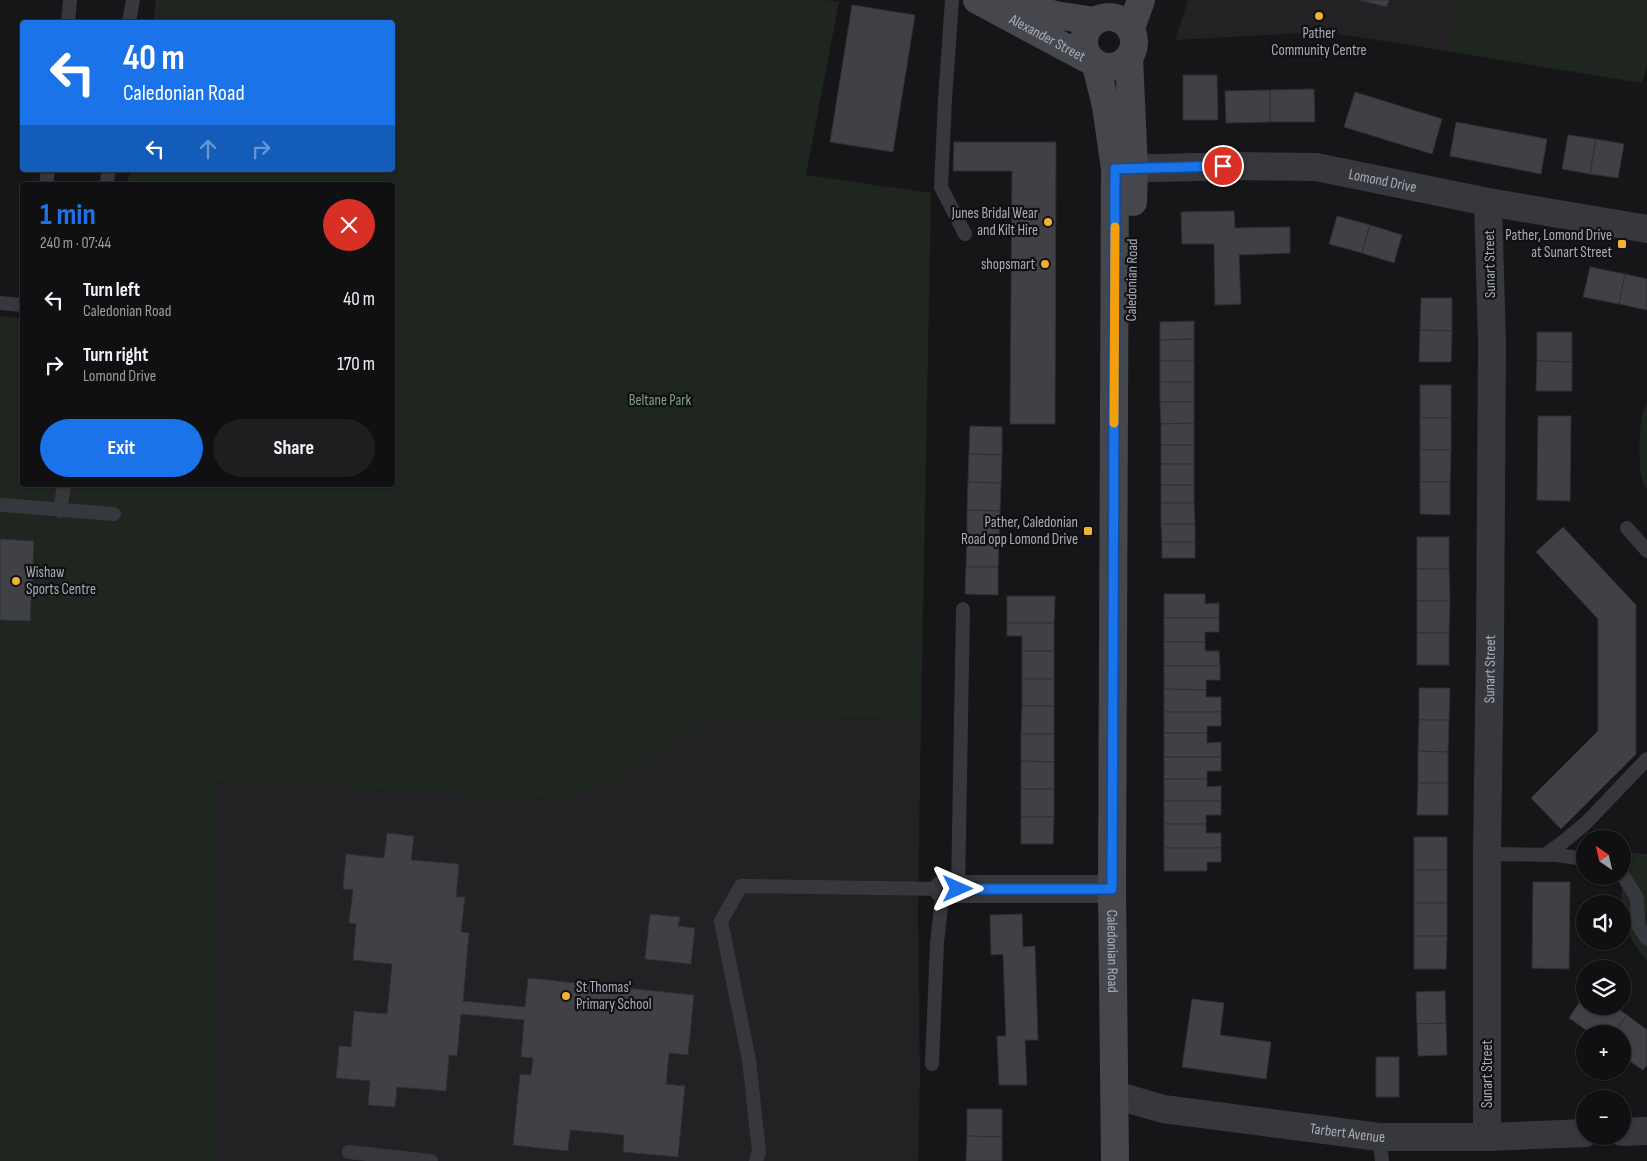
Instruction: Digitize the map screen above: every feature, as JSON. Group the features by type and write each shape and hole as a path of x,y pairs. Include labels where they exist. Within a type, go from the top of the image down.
{"main road":[{"name":"Alexander Street","path":"977,0 1094,62"},
{"name":"Alexander Street","path":"1003,0 1054,15 1102,13"},
{"name":"Caledonian Road","path":"1115,1161 1112,889 1114,500 1130,373 1124,169 1129,58 1135,44 1131,28 1140,0"},
{"name":"Caledonian Road","path":"1102,13 1086,31 1084,40 1086,54 1094,62 1124,169"},
{"path":"1102,13 1118,18 1131,28"},
{"path":"1094,62 1110,68 1122,64 1129,58"}],"street":[{"name":"Lomond Drive","path":"1124,169 1241,166 1316,167 1488,202 1647,228"},
{"name":"Sunart Street","path":"1487,1137 1487,854 1492,344 1488,202"},
{"path":"950,889 1112,889"},
{"name":"Tarbert Avenue","path":"1115,1095 1163,1109 1381,1149 1487,1137 1576,1133"},
{"path":"1631,1132 1647,1131"}],"lane":[{"path":"68,20 70,0"},
{"path":"130,20 133,0"},
{"path":"952,0 941,187 965,234"},
{"path":"0,303 20,306"},
{"path":"60,510 64,487"},
{"path":"3,505 114,514"},
{"path":"1627,528 1647,551"},
{"path":"932,1064 937,943 950,889 963,609"},
{"path":"1545,855 1586,824 1647,758"},
{"path":"1487,854 1545,855 1576,858"},
{"path":"1629,885 1637,898 1638,925 1647,939"},
{"path":"756,1161 759,1152 749,1060 721,921 742,886 950,889"},
{"path":"349,1152 431,1161"}],"shaded area":[{"name":"Pather Community Centre","path":"1188,0 1459,0 1447,51 1325,32 1175,40"},
{"name":"St Thomas' Primary School","path":"707,717 921,719 918,913 920,1079 918,1161 214,1161 212,782 550,799 653,757"}],"green space":[{"name":"Beltane Park","path":"156,0 826,0 839,2 806,175 931,193 921,719 707,717 653,757 606,786 550,799 213,782 214,1161 0,1161 0,316 20,319 20,487 395,487 395,182 128,182 130,172 395,172 395,20 153,20"},
{"path":"1459,0 1647,0 1647,64 1642,83 1447,51"},
{"path":"1647,403 1647,490 1641,475 1640,449 1642,417"},
{"path":"1631,853 1647,854 1647,961 1631,937 1631,895 1622,895 1622,885 1631,885"}],"building":[{"path":"1358,0 1389,0 1387,7"},
{"path":"852,5 915,15 893,152 830,142"},
{"path":"1183,75 1217,75 1218,120 1183,120"},
{"path":"1314,89 1315,122 1270,122 1270,90"},
{"path":"1270,90 1270,122 1226,123 1225,91"},
{"path":"1355,92 1442,119 1432,154 1344,127"},
{"path":"1456,122 1547,139 1541,174 1450,156"},
{"path":"1568,135 1596,139 1590,174 1562,169"},
{"path":"1596,139 1624,144 1618,178 1590,174"},
{"path":"954,142 1056,142 1055,424 1010,424 1012,171 953,171"},
{"path":"1234,211 1235,228 1290,227 1290,253 1239,255 1241,304 1215,305 1214,244 1182,244 1181,212"},
{"path":"1337,216 1370,225 1362,253 1329,244"},
{"path":"1370,225 1402,235 1394,263 1362,253"},
{"path":"1590,267 1625,274 1619,304 1583,297"},
{"path":"1625,274 1647,279 1647,310 1619,304"},
{"path":"1421,298 1452,298 1452,331 1420,330"},
{"path":"1194,321 1194,339 1160,340 1160,322"},
{"path":"1420,330 1452,331 1451,362 1419,362"},
{"path":"1537,332 1572,332 1572,362 1537,361"},
{"path":"1194,339 1194,361 1160,361 1160,340"},
{"path":"1160,361 1194,361 1194,382 1160,382"},
{"path":"1537,361 1572,362 1572,391 1536,391"},
{"path":"1160,382 1194,382 1194,402 1160,402"},
{"path":"1420,385 1451,385 1451,418 1420,418"},
{"path":"1160,402 1194,402 1194,423 1161,424"},
{"path":"1538,416 1571,416 1570,501 1537,500"},
{"path":"1420,418 1451,418 1451,450 1420,450"},
{"path":"1194,423 1194,445 1161,445 1161,424"},
{"path":"970,426 1002,427 1002,455 969,454"},
{"path":"1161,445 1194,445 1194,464 1161,464"},
{"path":"1420,450 1451,450 1450,482 1420,482"},
{"path":"969,454 1002,455 1001,483 968,482"},
{"path":"1161,464 1194,464 1194,485 1161,485"},
{"path":"968,482 1001,483 1000,511 967,510"},
{"path":"1420,482 1450,482 1450,515 1420,514"},
{"path":"1161,485 1194,485 1194,503 1161,503"},
{"path":"1161,503 1194,503 1195,524 1161,524"},
{"path":"967,510 1000,511 999,539 967,538"},
{"path":"1161,524 1195,524 1195,542 1162,542"},
{"path":"1563,527 1636,605 1636,754 1561,829 1531,798 1598,731 1598,619 1536,552"},
{"path":"1417,537 1449,537 1449,569 1417,569"},
{"path":"967,538 999,539 998,567 966,567"},
{"name":"Wishaw Sports Centre","path":"0,539 34,541 30,621 0,620"},
{"path":"1162,542 1195,542 1195,558 1162,558"},
{"path":"966,567 998,567 998,595 965,594"},
{"path":"1417,569 1449,569 1450,601 1417,601"},
{"path":"1164,594 1205,594 1205,604 1219,603 1219,618 1164,618"},
{"path":"1007,596 1055,596 1054,623 1007,623"},
{"path":"1417,601 1450,601 1449,633 1417,633"},
{"path":"1164,618 1219,618 1219,632 1205,632 1205,642 1164,642"},
{"path":"1007,623 1054,623 1054,651 1022,651 1022,636 1007,636"},
{"path":"1417,633 1449,633 1449,665 1417,665"},
{"path":"1164,642 1205,642 1205,651 1219,651 1220,666 1164,666"},
{"path":"1022,651 1054,651 1054,679 1022,679"},
{"path":"1164,666 1220,666 1220,680 1206,680 1206,690 1164,689"},
{"path":"1022,679 1054,679 1054,706 1022,706"},
{"path":"1419,688 1450,688 1449,720 1419,720"},
{"path":"1164,689 1206,690 1206,697 1221,697 1221,712 1164,712"},
{"path":"1022,706 1054,706 1054,734 1021,734"},
{"path":"1164,712 1221,712 1221,726 1207,726 1207,733 1164,733"},
{"path":"1419,720 1449,720 1448,752 1418,751"},
{"path":"1164,733 1207,733 1207,743 1221,742 1221,757 1164,757"},
{"path":"1021,734 1054,734 1054,762 1021,761"},
{"path":"1418,751 1448,752 1448,783 1418,783"},
{"path":"1164,757 1221,757 1221,771 1207,771 1207,779 1164,779"},
{"path":"1021,761 1054,762 1054,789 1021,789"},
{"path":"1164,779 1207,779 1207,787 1221,786 1221,801 1164,801"},
{"path":"1418,783 1448,783 1448,815 1417,815"},
{"path":"1021,789 1054,789 1054,817 1021,817"},
{"path":"1164,801 1221,801 1221,815 1206,815 1206,824 1164,824"},
{"path":"1021,817 1054,817 1053,844 1021,844"},
{"path":"1164,824 1206,824 1206,833 1221,833 1221,848 1164,848"},
{"path":"387,833 414,836 411,860 459,864 456,897 465,897 461,932 469,933 463,1001 525,1007 528,978 694,995 688,1055 669,1053 666,1084 685,1086 678,1157 623,1152 624,1135 570,1130 568,1151 513,1145 520,1074 531,1075 533,1058 521,1057 524,1020 461,1014 457,1056 449,1055 446,1091 397,1087 395,1107 368,1105 370,1081 336,1078 339,1046 351,1047 354,1011 387,1014 392,964 353,960 356,924 349,923 353,890 343,889 346,854 384,858"},
{"path":"1414,837 1447,837 1447,870 1414,870"},
{"path":"1164,848 1221,848 1221,862 1207,862 1207,871 1164,871"},
{"path":"1414,870 1447,870 1447,903 1414,903"},
{"path":"1533,882 1570,882 1569,969 1532,968"},
{"path":"1414,903 1447,903 1447,936 1414,936"},
{"path":"650,914 680,917 678,926 695,928 691,964 645,959"},
{"path":"1022,914 1023,947 1035,946 1038,1040 1025,1040 1027,1085 999,1085 997,1036 1006,1036 1003,954 991,955 990,915"},
{"path":"1414,936 1447,936 1446,969 1414,969"},
{"path":"1445,991 1446,1023 1417,1024 1416,992"},
{"path":"1192,999 1224,1003 1220,1035 1271,1042 1266,1079 1182,1067"},
{"path":"1576,1008 1576,1015 1627,1015 1620,1025 1579,1025 1569,1018"},
{"path":"1627,1015 1647,1030 1647,1065 1643,1070 1631,1062 1631,1025 1620,1025"},
{"path":"1446,1023 1447,1055 1418,1056 1417,1024"},
{"path":"1376,1057 1399,1057 1399,1097 1376,1097"},
{"path":"967,1109 1002,1109 1002,1137 967,1136"},
{"path":"967,1136 1002,1137 1002,1161 966,1161"}],"slow traffic":[{"path":"1114,423 1115,227"}],"place":[{"name":"Pather Community Centre","path":"1319,16"},
{"name":"Junes Bridal Wear and Kilt Hire","path":"1048,222"},
{"name":"Pather, Lomond Drive at Sunart Street","path":"1622,244"},
{"name":"shopsmart","path":"1045,264"},
{"name":"Pather, Caledonian Road opp Lomond Drive","path":"1088,531"},
{"name":"Wishaw Sports Centre","path":"16,581"},
{"name":"St Thomas' Primary School","path":"566,996"}],"route":[{"path":"958,889 1112,889 1115,169 1223,166"}]}
